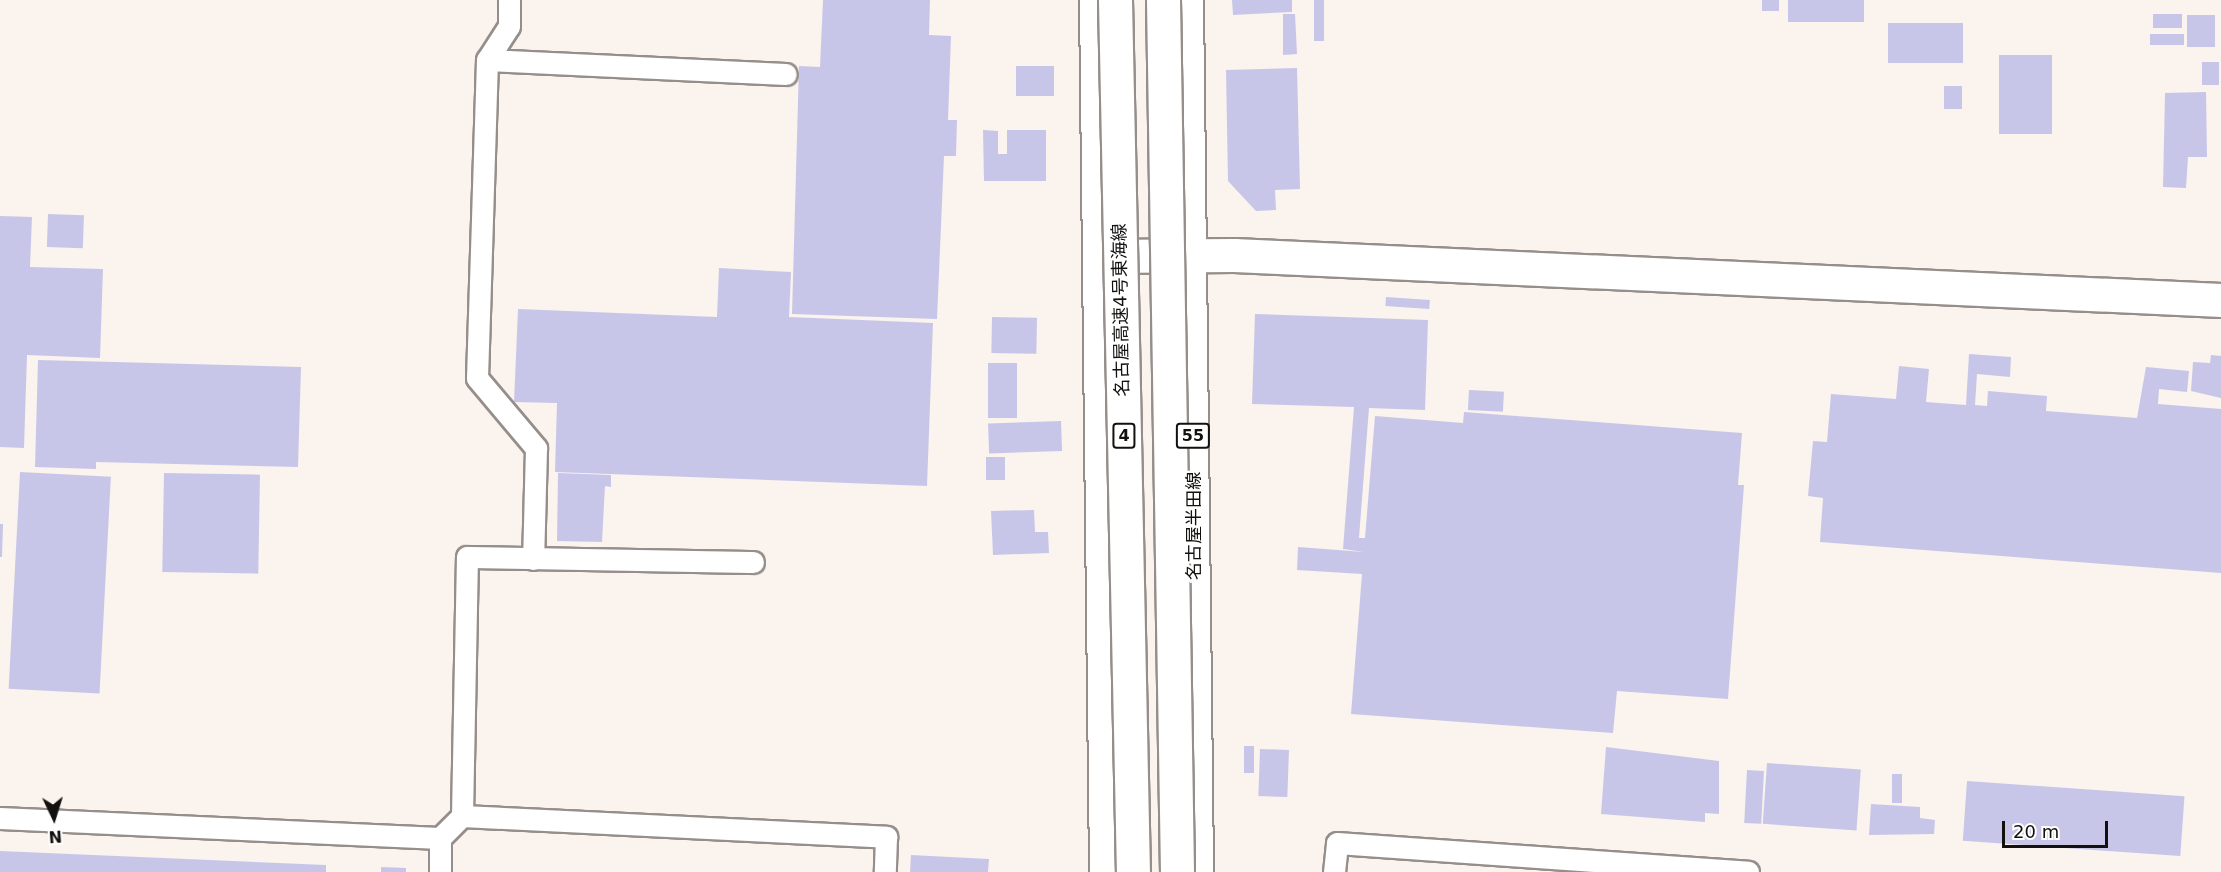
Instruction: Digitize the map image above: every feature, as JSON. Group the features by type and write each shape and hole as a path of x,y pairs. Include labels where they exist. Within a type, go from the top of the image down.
{"main road":[{"path":"1096,0 1106,872"},
{"name":"名古屋高速4号東海線","path":"1115,0 1133,872"},
{"path":"1163,0 1178,872"},
{"name":"名古屋半田線","path":"1186,0 1192,254 1196,872"},
{"path":"1100,256 1192,254 2221,300"}],"lane":[{"path":"509,0 509,26 487,60 477,378 536,448 533,559"},
{"path":"487,60 786,74"},
{"path":"440,872 440,838 462,816 467,558 753,562"},
{"path":"462,816 886,837 885,872"},
{"path":"0,818 440,838"},
{"path":"1334,872 1337,843 1748,872"}],"building":[{"path":"823,0 930,0 929,35 951,36 948,120 957,120 956,156 944,156 937,319 792,314 799,66 820,67"},
{"path":"1232,0 1292,0 1292,12 1233,15"},
{"path":"1314,0 1324,0 1324,41 1314,41"},
{"path":"1762,0 1779,0 1779,11 1762,11"},
{"path":"1788,0 1864,0 1864,22 1788,22"},
{"path":"1283,14 1295,14 1297,54 1283,55"},
{"path":"2153,14 2182,14 2182,28 2153,28"},
{"path":"2187,15 2215,15 2215,47 2187,47"},
{"path":"1888,23 1963,23 1963,63 1888,63"},
{"path":"2150,34 2184,34 2184,45 2150,45"},
{"path":"1999,55 2052,55 2052,134 1999,134"},
{"path":"2202,62 2219,62 2219,85 2202,85"},
{"path":"1016,66 1054,66 1054,96 1016,96"},
{"path":"1297,68 1300,189 1275,190 1276,210 1256,211 1228,181 1226,70"},
{"path":"1944,86 1962,86 1962,109 1944,109"},
{"path":"2206,92 2207,157 2188,157 2186,188 2163,187 2165,93"},
{"path":"983,130 998,131 998,154 1009,154 1009,181 984,181"},
{"path":"1007,130 1046,130 1046,181 1007,181"},
{"path":"48,214 84,215 83,248 47,247"},
{"path":"0,216 32,217 30,267 103,269 100,358 27,355 24,448 0,447"},
{"path":"719,268 791,272 789,317 933,323 927,486 555,472 557,403 514,402 518,309 717,317"},
{"path":"1386,297 1430,300 1429,309 1385,306"},
{"path":"1255,314 1428,320 1425,410 1369,408 1359,538 1365,538 1375,416 1463,423 1464,412 1742,433 1738,485 1744,485 1728,699 1617,691 1613,733 1351,714 1362,574 1297,570 1298,547 1364,552 1343,549 1354,407 1252,404"},
{"path":"992,317 1037,318 1036,354 991,353"},
{"path":"1969,354 2011,357 2010,377 1977,374 1975,405 1987,406 1988,391 2047,396 2046,411 2137,418 2146,367 2189,371 2187,392 2159,389 2158,404 2221,409 2221,573 1820,542 1823,498 1808,496 1813,441 1827,442 1831,394 1896,399 1899,366 1929,369 1926,402 1966,405"},
{"path":"2211,355 2221,356 2221,398 2191,391 2193,362 2210,363"},
{"path":"38,360 301,367 298,467 96,462 96,469 35,467"},
{"path":"988,363 1017,363 1017,418 988,418"},
{"path":"1469,390 1504,392 1503,412 1468,410"},
{"path":"1061,421 1062,451 989,454 988,424"},
{"path":"986,457 1005,457 1005,480 986,480"},
{"path":"20,472 111,477 100,693 9,689"},
{"path":"164,473 260,475 258,574 162,572"},
{"path":"558,473 611,475 611,487 605,486 602,542 557,541"},
{"path":"1034,510 1035,532 1048,532 1049,553 993,555 991,511"},
{"path":"0,524 3,524 2,557 0,557"},
{"path":"1244,746 1254,746 1254,773 1244,773"},
{"path":"1606,747 1719,761 1719,814 1705,813 1705,822 1601,814"},
{"path":"1260,749 1289,750 1287,797 1258,796"},
{"path":"1767,763 1861,770 1857,830 1763,824"},
{"path":"1747,770 1764,771 1761,824 1744,823"},
{"path":"1892,774 1902,774 1902,803 1892,803"},
{"path":"1967,781 2184,796 2180,856 1963,841"},
{"path":"1871,804 1920,807 1920,818 1935,820 1934,834 1869,835"},
{"path":"0,851 326,865 326,872 0,872"},
{"path":"911,855 989,859 988,872 910,872"},
{"path":"381,867 406,868 406,872 381,872"}]}
